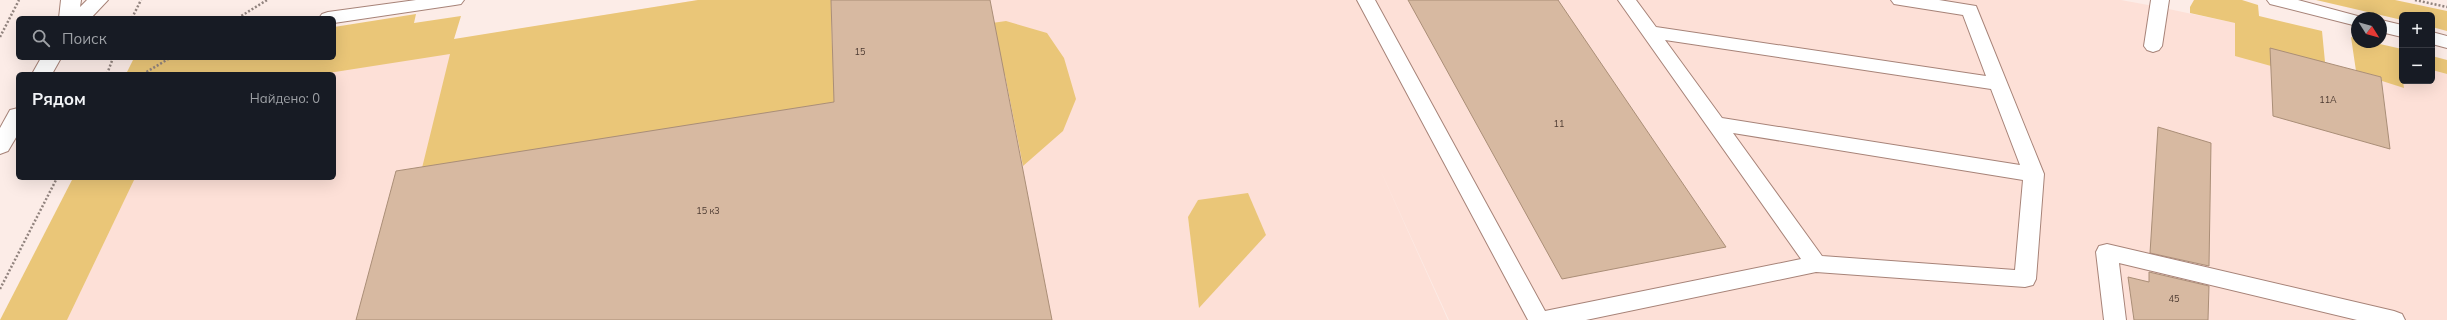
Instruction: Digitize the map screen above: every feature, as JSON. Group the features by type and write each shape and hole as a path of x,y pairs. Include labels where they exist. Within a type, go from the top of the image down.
{"street":[{"path":"69,16 71,0"},
{"path":"82,16 98,0"},
{"path":"43,72 51,60"},
{"path":"0,146 16,118"}],"lane":[{"path":"336,17 455,0"},
{"path":"1366,0 1539,320"},
{"path":"1627,0 1816,264"},
{"path":"1543,320 1573,317 1816,264 2025,279 2034,174 1970,10 1900,0"},
{"path":"2153,46 2160,0"},
{"path":"2276,0 2351,19"},
{"path":"2387,27 2399,30"},
{"path":"1650,32 1999,84"},
{"path":"2435,39 2447,42"},
{"path":"1716,124 2034,174"},
{"path":"2115,320 2107,252 2394,320"}],"path":[{"path":"0,37 19,0"},
{"path":"133,16 141,0"},
{"path":"241,16 267,0"},
{"path":"2415,0 2447,7"},
{"path":"0,30 5,29"},
{"path":"108,72 112,60"},
{"path":"146,72 166,60"},
{"path":"0,289 56,180"}],"shaded area":[{"path":"698,0 2121,0 2235,23 2271,66 2273,116 2390,149 2382,81 2403,87 2403,84 2435,84 2435,71 2447,74 2447,320 1449,320 1378,165 1448,320 38,320 106,180 336,180 336,72 252,72 327,60 336,60 336,58"},
{"path":"698,0 831,0 832,47 848,100 422,168 450,54 335,72 127,72 133,60 336,60 336,27 416,14 414,23 461,16 454,39"},
{"path":"2194,0 2242,0 2258,5 2259,16 2322,31 2325,62 2271,66 2235,56 2235,23 2190,13 2190,7"},
{"path":"2316,0 2395,0 2447,11 2447,31 2435,28 2435,12 2399,12 2399,19 2387,17 2387,12 2368,12"},
{"path":"1006,21 1047,33 1064,58 1076,99 1063,131 1023,166 1005,75 876,95 873,40"},
{"path":"2387,46 2399,48 2399,84 2403,84 2404,88 2382,81 2381,77 2356,71 2353,48 2387,48"},
{"path":"2435,57 2447,60 2447,74 2435,71"},
{"path":"72,180 134,180 67,320 0,320"},
{"path":"1248,193 1266,235 1199,308 1188,217 1198,200"}],"building":[{"path":"831,0 990,0 1052,320 356,320 396,171 834,102"},
{"path":"1408,0 1558,0 1726,247 1562,279"},
{"path":"2270,48 2381,77 2390,149 2273,116"},
{"path":"2158,127 2211,143 2209,266 2150,253"},
{"path":"2149,272 2209,286 2208,320 2134,320 2128,277 2149,282"}]}
